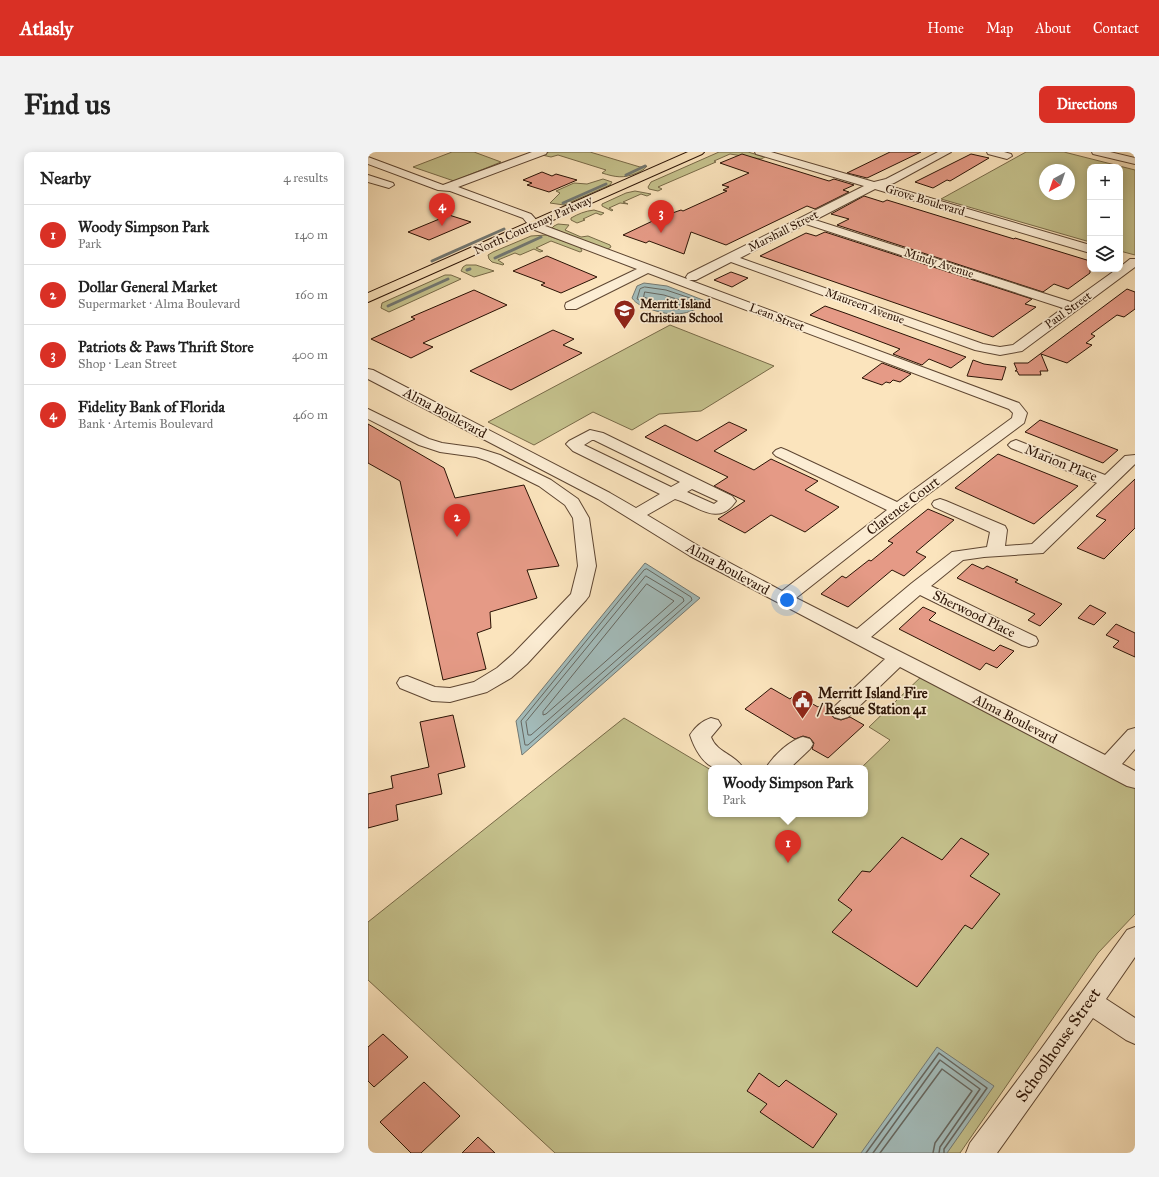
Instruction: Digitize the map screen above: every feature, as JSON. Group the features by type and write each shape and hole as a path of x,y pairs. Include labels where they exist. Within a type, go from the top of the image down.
{"main road":[{"name":"North Courtenay Parkway","path":"368,298 698,152"}],"street":[{"path":"442,188 542,152"},
{"name":"Grove Boulevard","path":"760,152 1087,248"},
{"name":"Marshall Street","path":"692,277 875,185 890,181 946,152"},
{"path":"992,152 1007,156"},
{"path":"1097,152 1135,161"},
{"name":"Lean Street","path":"368,160 442,188 451,188 475,201 517,220 533,224 1014,406 1020,413"},
{"path":"368,178 389,185"},
{"name":"Mindy Avenue","path":"805,220 1073,307"},
{"name":"Maureen Avenue","path":"730,258 980,347 1000,351"},
{"path":"1123,259 1134,263"},
{"name":"Paul Street","path":"1000,351 1017,348 1134,263"},
{"path":"571,306 647,268"},
{"name":"Alma Boulevard","path":"368,373 604,496 696,552 783,599 1135,780"},
{"path":"368,413 424,442 440,447 478,453 494,458 545,483 572,502 582,518 587,566 580,596 520,659 504,674 480,687 450,695 432,694 407,683"},
{"name":"Clarence Court","path":"783,599 899,509 1019,420 1020,413"},
{"path":"594,434 728,501 718,508 713,509 680,495 672,494 578,448 574,444 586,436 594,434"},
{"name":"Marion Place","path":"1016,444 1107,481"},
{"path":"781,453 899,509"},
{"path":"858,638 918,587 958,556 995,551 1037,549 1131,459"},
{"path":"636,515 692,482"},
{"path":"940,504 999,530 995,551"},
{"name":"Sherwood Place","path":"918,587 1029,640"},
{"path":"841,712 898,658"},
{"path":"711,725 700,735 703,745 714,758 727,765"},
{"path":"1108,766 1135,735"},
{"path":"780,765 803,744"},
{"name":"Schoolhouse Street","path":"980,1153 1135,937"},
{"path":"1089,1002 1135,1032"}],"shaded area":[{"path":"452,152 474,152 501,162 454,181 413,167"},
{"path":"549,152 590,152 640,167 647,166 632,175 623,177 615,176 602,173 606,170 558,155 551,157 542,155"},
{"path":"719,152 748,152 765,157 761,159 730,154 714,161 716,162 658,187 662,189 658,191 649,189 648,187 651,182"},
{"path":"1026,152 1064,152 1111,164 1087,164 1087,241 941,199"},
{"path":"1123,167 1135,170 1135,255 1123,252"},
{"path":"603,179 612,182 610,185 564,205 550,203 560,193 556,191 574,183 587,184"},
{"path":"635,191 651,194 647,196 641,194 623,202 628,204 620,203 609,208 613,210 612,211 602,206 602,204 626,193"},
{"path":"594,210 604,213 601,215 596,213 577,223 571,220 571,218 579,214"},
{"path":"558,224 569,225 565,230 581,237 588,236 610,245 611,247 608,249 601,248 552,228"},
{"path":"546,235 580,247 582,251 580,252 551,241 536,248 543,251 540,252 534,249 520,255 515,253 498,260 504,264 503,265 492,262 489,259 488,255 493,252 531,236"},
{"path":"466,265 476,265 494,271 474,277 461,271"},
{"path":"445,275 451,275 461,279 389,312 381,308 382,303"},
{"path":"670,325 774,366 701,411 659,414 632,430 593,412 534,445 488,422"},
{"path":"925,673 1135,784 1135,914 1098,953 960,1153 555,1153 368,980 368,922 624,718 708,768 708,817 868,817 868,765 864,765 890,740 869,727"}],"water":[{"path":"644,283 667,286 708,302 694,310 680,314 658,312 640,305 632,298 637,286"},
{"path":"645,563 700,598 522,755 516,721"},
{"path":"937,1047 994,1086 947,1153 861,1153"}],"building":[{"path":"890,152 921,152 867,178 847,173"},
{"path":"742,154 829,181 834,179 854,185 843,190 849,192 815,209 807,206 726,245 691,232 684,254 649,241 646,243 623,235 661,217 681,210 683,211 727,191 723,190 729,187 722,185 749,173 720,163"},
{"path":"971,154 989,158 950,181 947,180 933,188 915,182"},
{"path":"542,172 552,176 556,174 577,180 549,192 527,185 532,183 523,180"},
{"path":"864,196 883,202 887,200 1087,260 1087,272 1090,273 1068,289 1054,284 1043,292 837,225 849,219 831,214"},
{"path":"449,215 471,222 429,240 408,232"},
{"path":"825,232 1032,299 1025,304 1036,307 993,337 760,256 806,233 816,236"},
{"path":"547,256 597,277 561,293 541,285 545,283 513,271"},
{"path":"731,272 748,278 732,287 714,280"},
{"path":"1127,289 1135,292 1135,309 1124,317 1117,315 1091,334 1095,336 1086,343 1092,345 1067,363 1041,354 1048,371 1040,371 1041,375 1019,375 1017,371 1015,371 1017,370 1014,363 1028,363"},
{"path":"474,290 507,305 423,343 433,347 411,358 371,339 415,319 411,317"},
{"path":"825,306 966,357 951,368 929,359 922,365 893,354 900,349 810,315"},
{"path":"553,330 574,339 563,345 582,353 511,390 470,371"},
{"path":"973,360 984,364 1006,367 1002,380 967,376"},
{"path":"882,363 911,374 900,382 893,380 890,383 886,382 882,385 862,378"},
{"path":"1040,420 1118,450 1103,463 1025,432"},
{"path":"729,422 747,430 714,451 754,470 771,459 818,481 805,490 839,507 805,532 771,515 745,533 718,519 745,501 714,486 728,477 645,437 665,425 697,441"},
{"path":"368,424 444,468 455,498 524,485 559,566 527,570 537,598 490,612 491,628 477,633 486,669 443,680 400,481 368,463"},
{"path":"998,454 1078,486 1034,524 955,488"},
{"path":"1135,479 1135,528 1104,559 1077,548 1106,520 1096,516"},
{"path":"928,509 954,520 916,552 926,557 904,576 892,570 848,607 821,594 842,576 846,578 869,560 871,561 893,543 888,541"},
{"path":"972,564 983,569 987,566 1018,580 1015,582 1062,604 1040,626 1028,620 1035,614 957,578"},
{"path":"1090,605 1106,613 1094,625 1078,618"},
{"path":"923,607 936,613 929,620 994,651 1000,645 1014,651 997,668 986,663 980,670 899,629"},
{"path":"1116,624 1135,633 1135,657 1113,647 1119,641 1106,635"},
{"path":"771,688 790,699 795,694 818,707 824,702 832,707 830,713 834,718 841,720 850,717 864,725 828,758 812,749 814,743 810,738 803,736 795,739 745,709"},
{"path":"453,715 465,767 438,774 442,794 396,805 398,820 368,828 368,794 393,788 391,776 429,767 420,722"},
{"path":"902,837 942,860 961,838 989,854 970,876 1000,894 972,929 965,925 917,987 832,932 852,910 838,900 862,871 870,872"},
{"path":"383,1034 408,1057 374,1087 368,1081 368,1047"},
{"path":"759,1073 779,1087 786,1080 837,1114 813,1148 760,1112 767,1104 747,1091"},
{"path":"424,1082 460,1116 421,1153 411,1153 380,1122"},
{"path":"478,1137 495,1153 462,1153"}],"waterway":[{"path":"626,175 645,166"},
{"path":"563,203 606,184"},
{"path":"432,261 504,229"},
{"path":"495,258 541,237"},
{"path":"388,306 448,279"}],"place":[{"name":"Fidelity Bank of Florida","path":"442,226"},
{"name":"Patriots & Paws Thrift Store","path":"661,233"},
{"name":"Merritt Island Christian School","path":"625,330"},
{"name":"Dollar General Market","path":"457,537"},
{"name":"Merritt Island Fire / Rescue Station 41","path":"802,720"},
{"name":"Woody Simpson Park","path":"788,863"}]}
